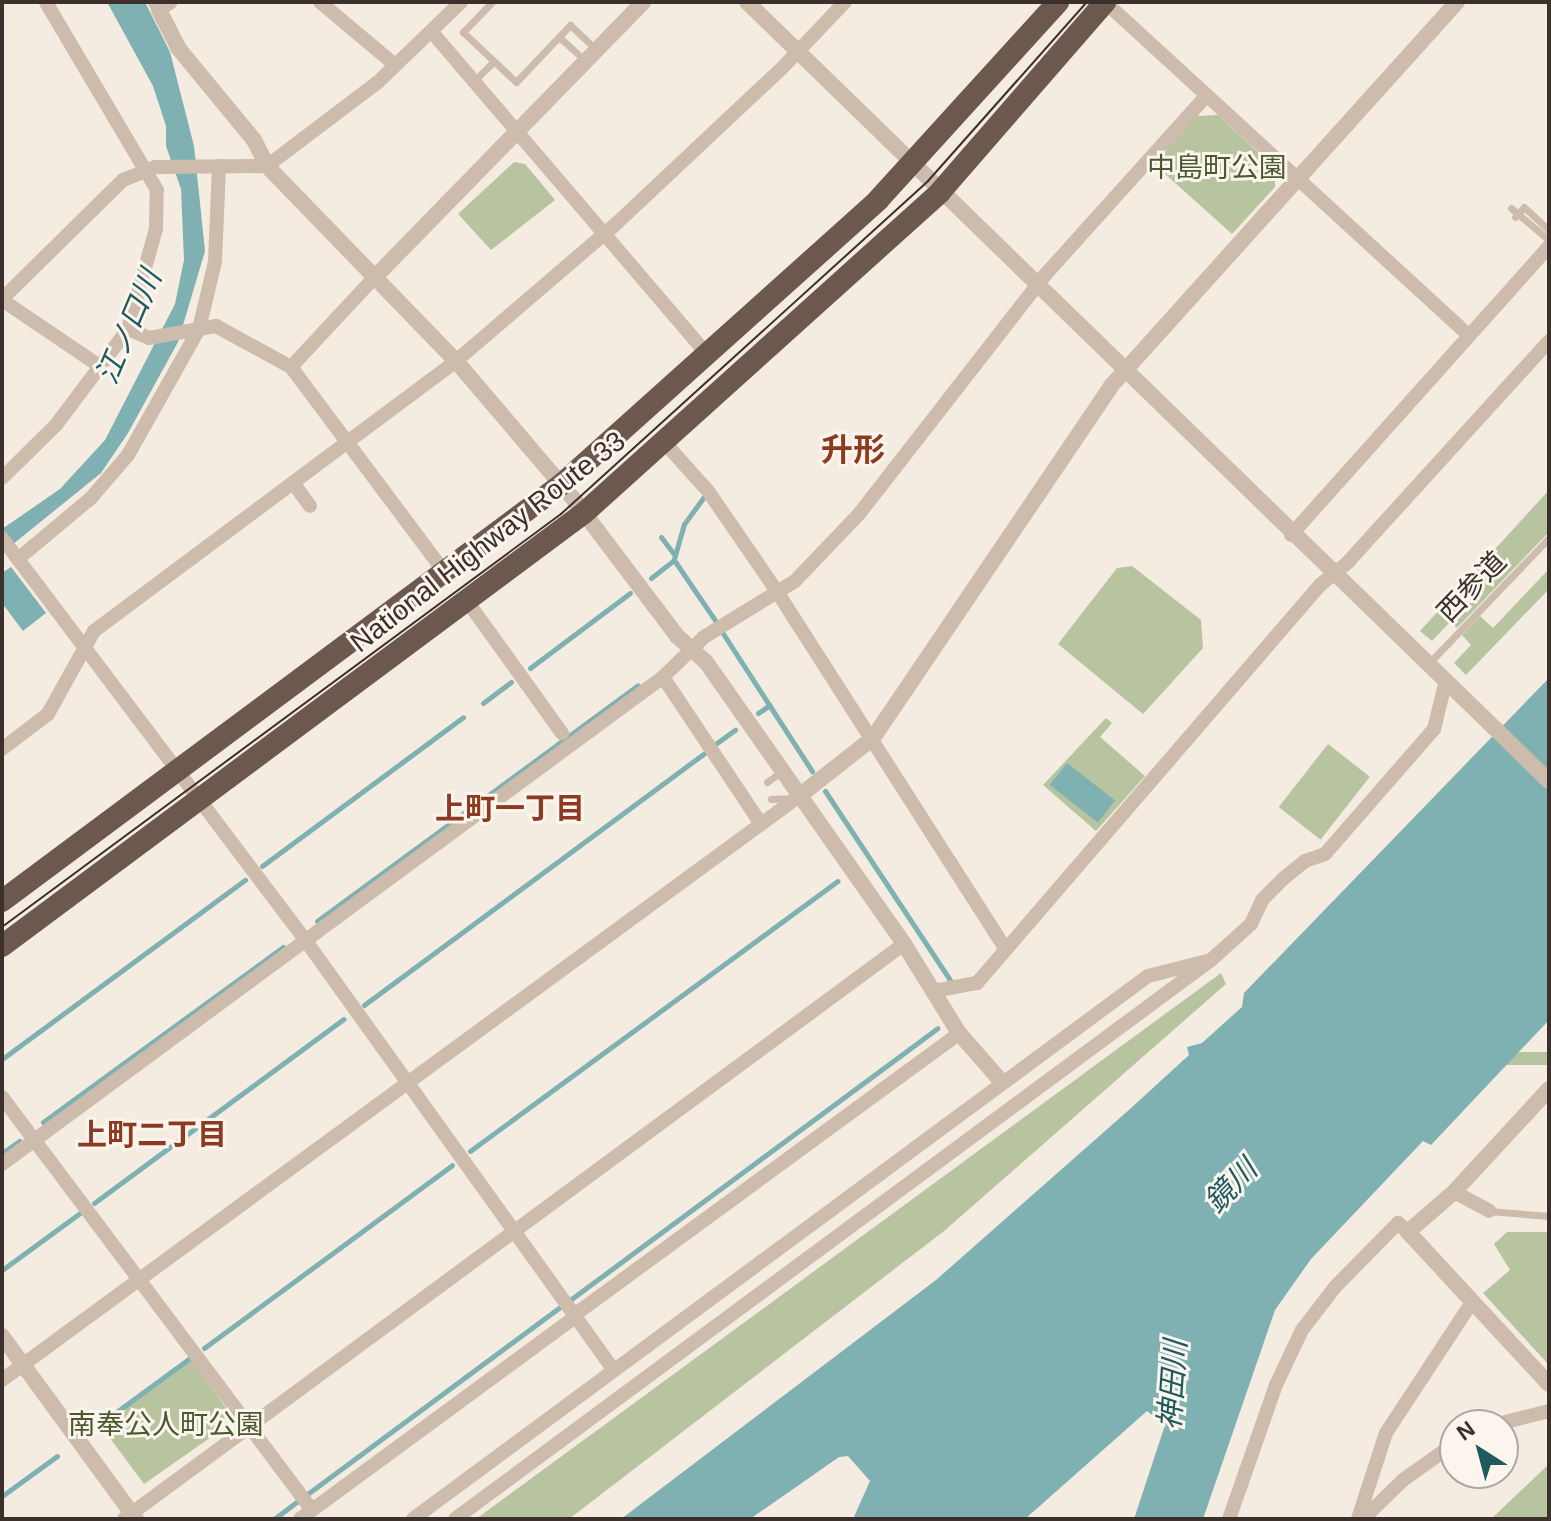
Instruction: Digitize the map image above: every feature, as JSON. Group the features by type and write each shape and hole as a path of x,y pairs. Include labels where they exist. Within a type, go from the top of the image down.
{"highway":[{"name":"National Highway Route 33","path":"2,901 446,574 562,484 912,166 1058,2"},
{"name":"National Highway Route 33","path":"2,946 584,513 940,192 1105,2"}],"street":[{"path":"2,478 20,466 128,329 156,229 157,190 46,2"},
{"path":"320,2 395,65"},
{"path":"101,367 2,300 123,180 143,170 167,167 267,166 395,65 461,2"},
{"path":"291,367 376,276 519,135 643,2"},
{"path":"747,2 1291,535 1549,781"},
{"path":"2,749 48,714 94,631 456,361 604,235 799,51 845,2"},
{"path":"1105,2 1469,335"},
{"path":"2,1380 798,797 873,738 1125,371 1457,2"},
{"path":"162,5 179,49 254,140 267,166 456,361 562,484 692,649 904,944 959,1033 1001,1081"},
{"path":"431,31 707,354"},
{"path":"2,1164 558,760 663,677 722,625 803,574 859,514 1036,285 1207,95"},
{"path":"16,556 91,498 128,455 199,329 215,262 212,166"},
{"path":"1291,535 1549,243"},
{"path":"128,329 149,338 181,336 216,326 291,367 446,574"},
{"path":"933,991 971,987 1334,574 1549,341"},
{"path":"664,442 708,491 776,590 1006,949"},
{"path":"294,484 310,506"},
{"path":"2,538 306,941 613,1369"},
{"path":"467,601 506,664 543,715 562,733"},
{"path":"663,677 761,824"},
{"path":"455,1519 1211,960 1251,924 1262,900 1284,878 1305,861 1325,854 1434,729 1445,684"},
{"path":"2,1336 130,1517 250,1425 904,944"},
{"path":"413,1519 1001,1081 1148,976 1211,960"},
{"path":"5,1107 35,1140 250,1425 306,1515 959,1033"},
{"path":"1408,1232 1454,1192 1549,1089"},
{"path":"1454,1192 1489,1211"},
{"path":"1229,1519 1276,1385 1302,1330 1335,1287 1398,1223 1549,1384"},
{"path":"1361,1519 1386,1433 1472,1302"},
{"path":"1519,1419 1549,1411"},
{"path":"1361,1519 1403,1480 1439,1454"}],"lane":[{"path":"492,2 463,32 516,82 570,25 589,43"},
{"path":"559,37 578,54"},
{"path":"474,81 494,61"},
{"path":"1515,217 1524,207 1549,230"},
{"path":"1511,208 1549,243"},
{"name":"西参道","path":"1427,666 1549,538"},
{"path":"767,782 781,772"},
{"path":"771,799 798,797"},
{"path":"1489,1211 1549,1216"}],"green space":[{"name":"中島町公園","path":"1218,115 1275,168 1275,187 1232,234 1154,164 1197,116"},
{"path":"514,162 525,164 555,200 491,250 458,214"},
{"path":"1549,490 1549,532 1457,628 1450,622 1432,641 1420,631"},
{"path":"1132,566 1201,620 1203,648 1143,714 1058,644 1117,568"},
{"path":"1549,569 1549,589 1466,675 1454,663 1471,645 1462,635 1480,616 1493,628"},
{"path":"1106,718 1112,723 1100,737 1145,776 1096,831 1043,785"},
{"path":"1328,744 1370,777 1321,840 1279,807"},
{"path":"1221,973 1226,984 944,1231 569,1519 476,1519"},
{"path":"1343,1052 1549,1052 1549,1065 1343,1065"},
{"path":"1507,1232 1549,1232 1549,1365 1483,1293 1510,1270 1494,1244"},
{"name":"南奉公人町公園","path":"191,1359 228,1411 224,1428 144,1484 101,1426"},
{"path":"1548,1465 1549,1519 1491,1519"}],"water":[{"path":"107,2 145,2 170,52 194,146 205,251 178,342 128,433 101,473 2,553 2,529 60,489 105,440 175,304 184,260 181,189 166,146 166,126 153,86"},
{"path":"11,567 46,613 23,631 2,603 2,573"},
{"path":"1549,678 1549,1020 1431,1145 1423,1141 1311,1259 1275,1310 1203,1519 1134,1519 1165,1425 1147,1411 1025,1519 853,1519 870,1481 848,1456 839,1457 750,1519 621,1519 936,1280 1130,1109 1189,1055 1187,1047 1202,1043 1242,1007 1244,993"},
{"path":"1067,763 1115,801 1098,823 1050,785"}],"waterway":[{"path":"703,498 684,524 674,560 715,620"},
{"path":"661,537 674,554"},
{"path":"651,578 674,560"},
{"path":"530,668 630,593"},
{"path":"722,632 812,771"},
{"path":"483,703 511,682"},
{"path":"317,921 638,685"},
{"path":"758,713 770,705"},
{"path":"262,866 463,717"},
{"path":"714,745 735,730"},
{"path":"364,1005 704,753"},
{"path":"825,791 952,983"},
{"path":"2,1059 245,880"},
{"path":"470,1151 837,881"},
{"path":"43,1122 283,947"},
{"path":"94,1203 344,1019"},
{"path":"570,1300 937,1028"},
{"path":"2,1153 19,1141"},
{"path":"204,1348 452,1165"},
{"path":"2,1270 80,1213"},
{"path":"306,1495 560,1307"},
{"path":"100,1424 190,1358"},
{"path":"2,1496 57,1456"},
{"path":"274,1519 299,1500"}],"tram line":[{"path":"2,927 561,514 928,181 1087,2"}],"district":[{"name":"升形","path":"853,450"},
{"name":"上町一丁目","path":"510,809"},
{"name":"上町二丁目","path":"152,1135"}],"water label":[{"name":"江ノ口川","path":"129,327"},
{"name":"鏡川","path":"1231,1186"},
{"name":"神田川","path":"1173,1385"}]}
